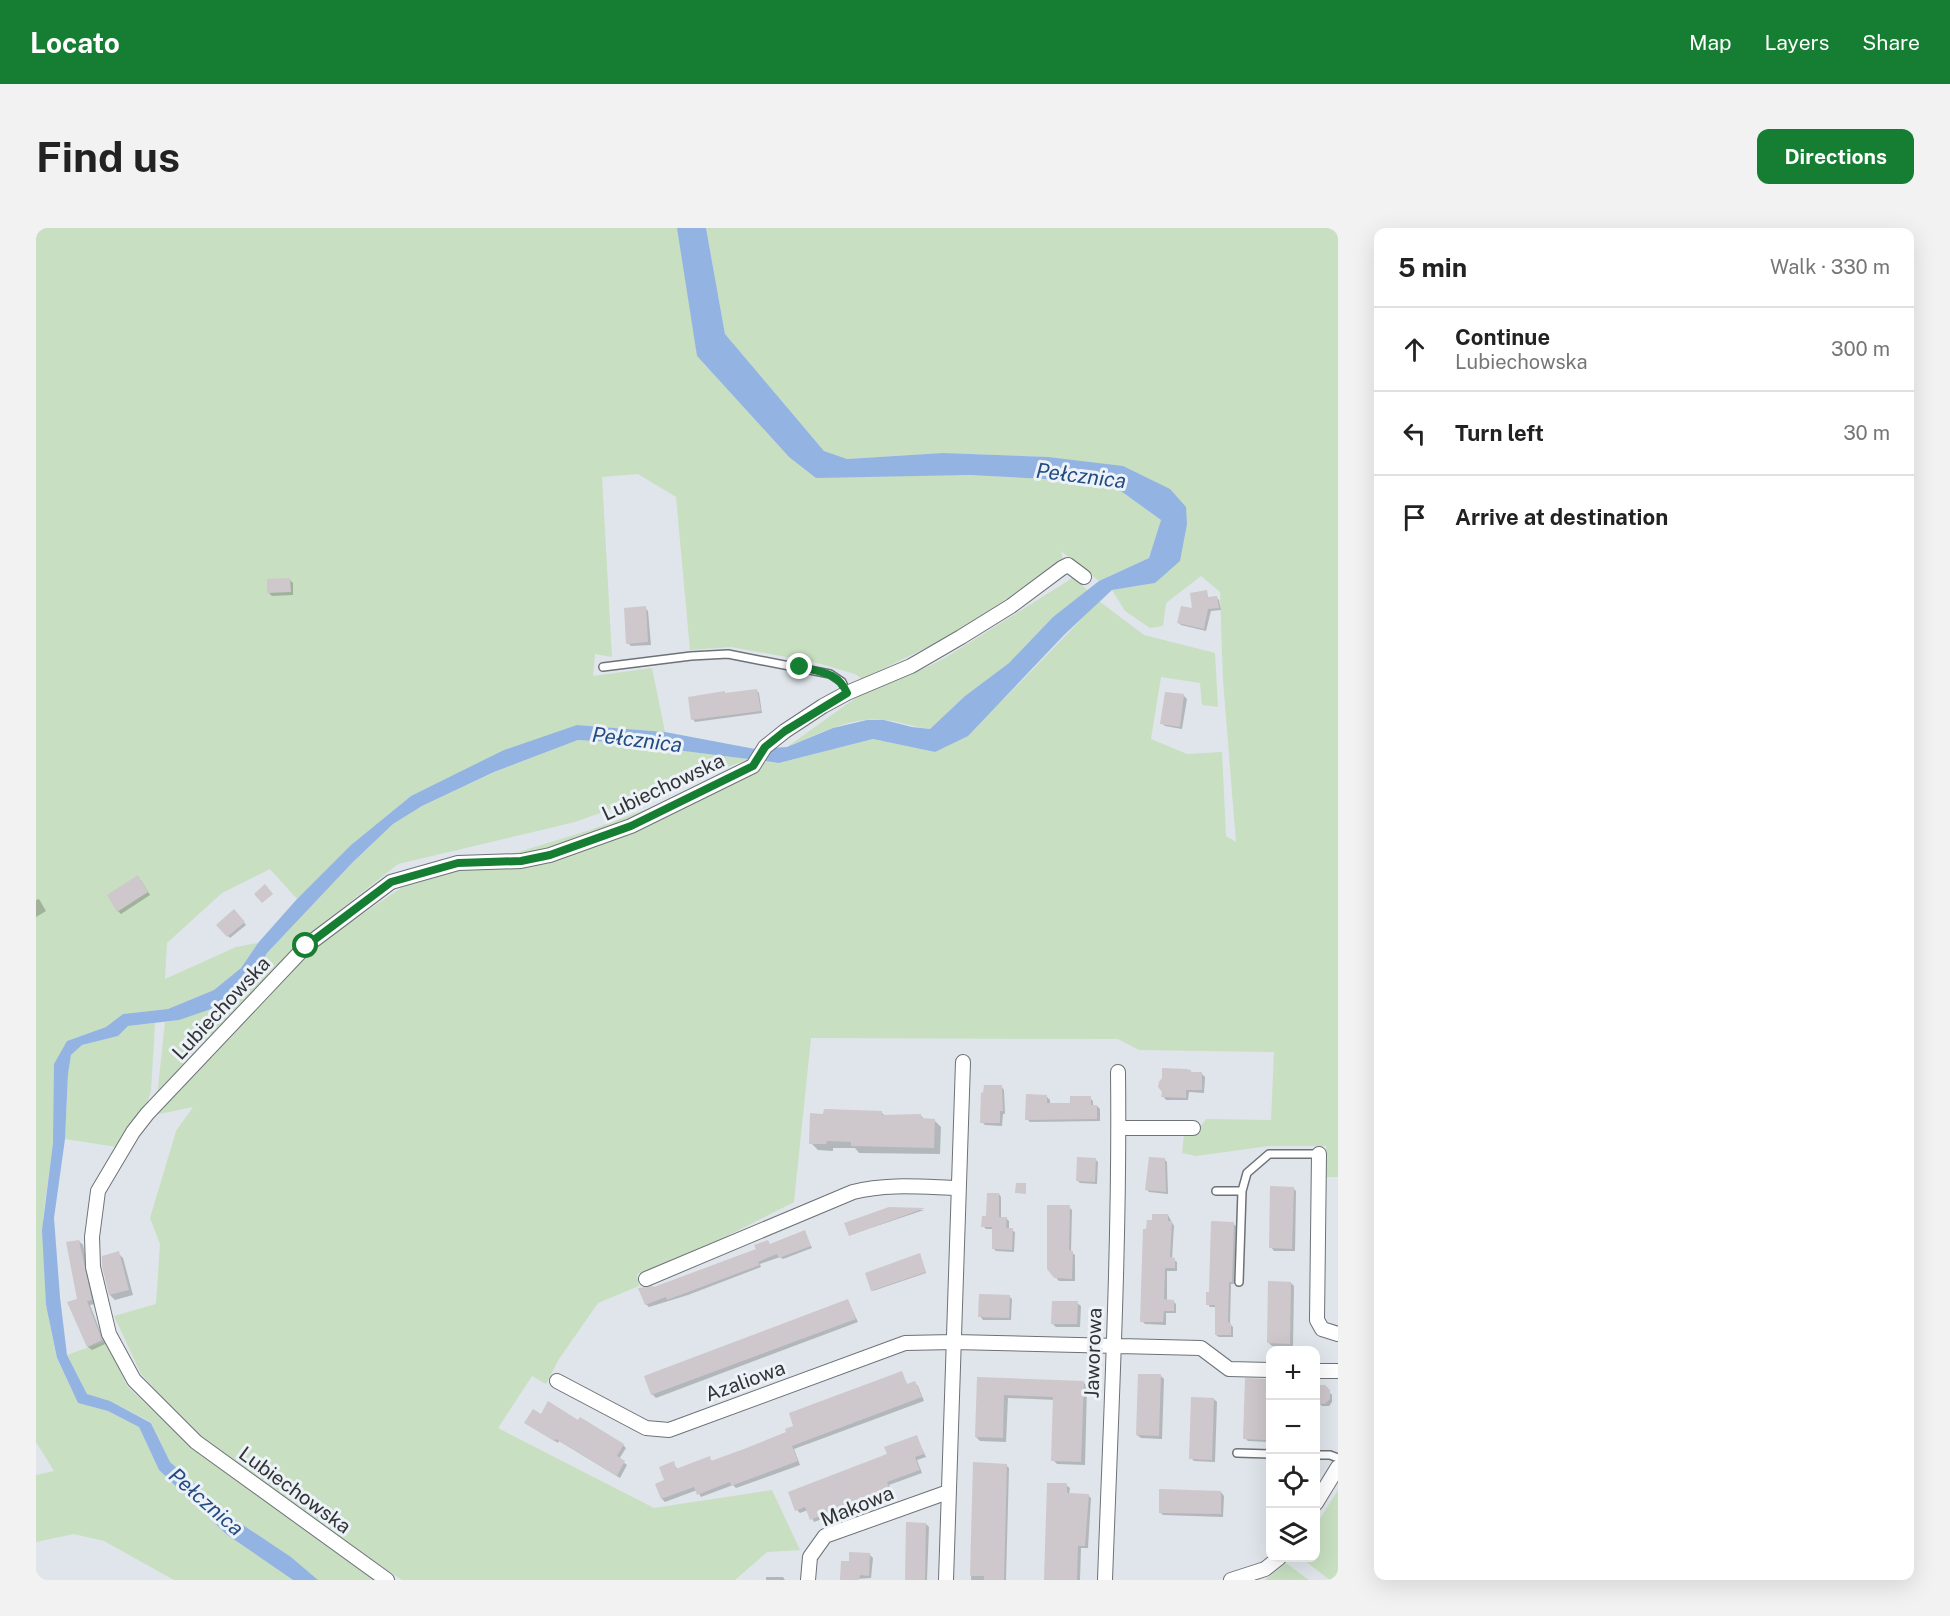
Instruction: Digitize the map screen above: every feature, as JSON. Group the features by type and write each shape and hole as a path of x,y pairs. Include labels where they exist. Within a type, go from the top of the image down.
{"street":[{"name":"Lubiechowska","path":"387,1580 196,1442 134,1380 110,1334 93,1268 92,1237 98,1191 133,1132 147,1114 306,946 391,882 458,863 521,861 550,855 631,826 753,766 765,747 785,731 847,693 911,666 961,637 1011,606 1062,568 1068,566 1084,577"},
{"path":"946,1580 963,1062"},
{"name":"Jaworowa","path":"1105,1580 1119,1128 1118,1072"},
{"path":"1119,1128 1193,1128"},
{"path":"1319,1154 1317,1320 1322,1329 1338,1334"},
{"path":"645,1279 853,1192 872,1187 896,1186 958,1188"},
{"name":"Azaliowa","path":"557,1381 646,1428 669,1430 905,1344 954,1342 1201,1348 1228,1369 1266,1370"},
{"path":"1320,1371 1338,1371"},
{"path":"1320,1496 1338,1467"},
{"name":"Makowa","path":"808,1580 810,1557 825,1536 948,1492"},
{"path":"1231,1580 1265,1569 1273,1562"}],"lane":[{"path":"603,667 691,656 728,654 830,674 842,682 847,693"},
{"path":"1239,1281 1242,1191 1247,1173 1269,1154 1319,1154"},
{"path":"1216,1191 1242,1191"},
{"path":"1237,1453 1266,1454"},
{"path":"1320,1455 1338,1458"}],"green space":[{"path":"36,228 682,228 697,356 789,457 969,475 1045,479 1118,489 1161,520 1149,558 1099,581 1061,551 1063,560 958,632 862,679 855,674 814,662 731,647 690,650 676,497 638,474 602,477 612,657 595,654 593,676 652,668 665,732 577,725 411,796 351,845 297,899 270,869 222,893 167,943 165,979 236,947 258,943 241,968 214,990 168,1009 123,1014 106,1027 67,1041 55,1111 43,1217 46,1305 57,1359 78,1403 108,1411 139,1427 159,1470 226,1534 293,1580 174,1580 104,1541 74,1534 36,1542 36,1475 54,1471 36,1442"},
{"path":"706,228 1338,228 1338,1177 1325,1177 1326,1146 1269,1146 1196,1156 1182,1153 1184,1134 1199,1129 1206,1119 1271,1120 1274,1052 1139,1050 1118,1039 811,1038 794,1202 709,1245 637,1274 639,1286 598,1303 559,1359 546,1384 532,1376 498,1428 654,1508 772,1490 800,1550 767,1552 735,1580 402,1580 199,1438 141,1374 114,1316 156,1304 160,1244 150,1218 176,1131 193,1107 154,1115 313,949 401,888 590,830 758,768 766,762 780,763 873,739 935,752 1005,698 1099,601 1144,635 1215,653 1218,707 1202,705 1200,683 1161,677 1151,739 1187,754 1222,752 1226,836 1236,842 1223,680 1220,592 1201,576 1166,603 1163,626 1150,628 1125,611 1112,590 1155,583 1185,507 1048,457 943,453 847,459 824,451 725,334"},
{"path":"1074,577 1088,591 1053,617 1009,663 965,696 930,729 889,721 859,721 834,728 787,747 864,692 945,658"},
{"path":"578,740 749,759 575,822 398,864 303,939 157,1097 165,1022 179,1020 254,974 267,953 353,862 393,824 422,806 495,772"},
{"path":"155,1023 151,1091 146,1107 117,1147 65,1139 71,1055 82,1045 118,1036 128,1026"},
{"path":"106,1341 127,1386 190,1446 378,1580 318,1580 291,1557 234,1519 170,1462 151,1422 110,1401 87,1394 67,1355"},
{"path":"1338,1490 1338,1580 1330,1580 1306,1562 1320,1562 1320,1519"},
{"path":"1286,1563 1309,1580 1265,1580"}],"water":[{"name":"Pełcznica","path":"677,228 706,228 725,334 824,451 847,459 943,453 1048,457 1123,466 1170,489 1186,507 1187,524 1180,561 1155,583 1112,590 1065,634 968,736 935,752 873,739 779,763 612,742 578,740 494,772 422,806 393,824 353,862 267,953 254,974 237,991 211,1009 179,1020 128,1026 118,1036 82,1045 71,1055 65,1139 54,1218 67,1355 87,1394 110,1401 151,1423 170,1462 234,1519 291,1557 318,1580 293,1580 226,1534 159,1470 139,1427 108,1411 78,1403 57,1358 46,1305 42,1230 53,1143 54,1064 67,1041 106,1027 123,1014 168,1009 214,990 241,968 258,943 297,899 351,845 411,796 504,750 577,725 665,732 755,749 787,747 833,728 867,720 884,720 930,729 965,696 1009,663 1053,617 1099,581 1149,558 1161,520 1118,489 1045,479 969,475 816,478 789,457 697,356"}],"building":[{"path":"290,578 291,592 267,593 267,579"},
{"path":"1207,590 1208,597 1217,596 1219,608 1208,609 1204,629 1177,623 1181,606 1192,608 1190,593"},
{"path":"646,606 648,642 626,644 624,608"},
{"path":"757,689 761,711 691,720 688,697"},
{"path":"1165,692 1184,694 1180,727 1160,724"},
{"path":"138,875 148,892 117,912 107,895"},
{"path":"265,884 273,894 262,903 254,894"},
{"path":"234,909 245,922 227,937 216,925"},
{"path":"1162,1068 1202,1072 1202,1090 1186,1090 1186,1098 1161,1097 1162,1092 1158,1087 1162,1078"},
{"path":"984,1085 1002,1085 1003,1111 1000,1111 1000,1123 980,1123 981,1092 983,1093"},
{"path":"1026,1094 1047,1095 1047,1103 1070,1103 1070,1096 1091,1096 1091,1105 1097,1105 1097,1119 1025,1120"},
{"path":"824,1109 882,1111 882,1115 921,1114 921,1118 935,1119 934,1148 851,1146 851,1142 827,1141 826,1144 809,1144 810,1113 823,1114"},
{"path":"1077,1157 1096,1158 1095,1182 1076,1181"},
{"path":"1149,1157 1165,1158 1166,1192 1145,1190"},
{"path":"1016,1183 1026,1183 1026,1194 1015,1193"},
{"path":"1270,1186 1294,1187 1292,1249 1269,1248"},
{"path":"987,1193 999,1193 999,1217 1007,1217 1006,1228 1013,1228 1012,1250 992,1249 992,1227 981,1227 982,1216 986,1216"},
{"path":"1047,1205 1070,1205 1069,1250 1073,1251 1072,1279 1054,1278 1047,1269"},
{"path":"889,1207 925,1208 849,1236 844,1223"},
{"path":"1152,1214 1168,1214 1168,1221 1172,1221 1170,1257 1175,1258 1175,1268 1165,1268 1164,1299 1174,1300 1174,1311 1164,1311 1163,1322 1140,1322 1143,1229 1146,1229 1147,1220 1152,1220"},
{"path":"1211,1221 1234,1222 1232,1282 1229,1282 1228,1322 1231,1323 1231,1335 1215,1335 1215,1305 1206,1305 1206,1292 1209,1292"},
{"path":"805,1230 811,1246 779,1258 777,1254 758,1262 760,1265 667,1300 666,1297 645,1305 638,1288 654,1287 756,1249 754,1245 768,1240 770,1244"},
{"path":"79,1240 92,1300 87,1301 102,1340 87,1347 67,1302 77,1299 66,1242"},
{"path":"119,1251 129,1290 109,1295 102,1256"},
{"path":"920,1253 926,1272 871,1291 865,1273"},
{"path":"1268,1281 1291,1282 1290,1344 1267,1343"},
{"path":"979,1294 1010,1295 1009,1318 978,1317"},
{"path":"848,1299 856,1319 651,1395 644,1376"},
{"path":"1052,1301 1078,1301 1077,1324 1051,1324"},
{"path":"902,1371 907,1384 915,1381 922,1397 792,1446 798,1461 731,1486 730,1482 697,1495 694,1487 661,1499 655,1484 664,1480 659,1467 674,1461 676,1469 710,1456 711,1461 744,1449 786,1432 785,1429 793,1426 789,1413"},
{"path":"1138,1374 1161,1374 1159,1436 1136,1435"},
{"path":"977,1377 1084,1381 1081,1462 1051,1461 1053,1397 1004,1395 1003,1438 975,1437"},
{"path":"1245,1378 1266,1379 1266,1440 1243,1439"},
{"path":"1320,1385 1325,1385 1330,1390 1330,1399 1325,1404 1320,1404"},
{"path":"1191,1397 1214,1398 1212,1460 1189,1459"},
{"path":"548,1401 578,1420 580,1417 624,1444 617,1456 625,1461 617,1476 556,1439 554,1441 524,1423 533,1409 541,1414"},
{"path":"917,1435 924,1454 915,1457 920,1470 887,1482 890,1490 810,1520 805,1507 795,1511 788,1492 887,1454 884,1447"},
{"path":"973,1462 1007,1464 1004,1580 984,1580 984,1576 970,1576"},
{"path":"1047,1483 1067,1483 1067,1493 1089,1494 1085,1546 1078,1546 1077,1580 1044,1580"},
{"path":"1159,1489 1221,1491 1221,1514 1159,1513"},
{"path":"906,1522 926,1523 925,1580 905,1580"},
{"path":"849,1552 870,1553 869,1576 860,1575 859,1580 840,1580 841,1561 849,1561"}],"route":[{"path":"306,946 391,882 458,863 521,861 550,855 631,826 753,766 765,747 785,731 847,693 842,682 830,674 800,667"}]}
